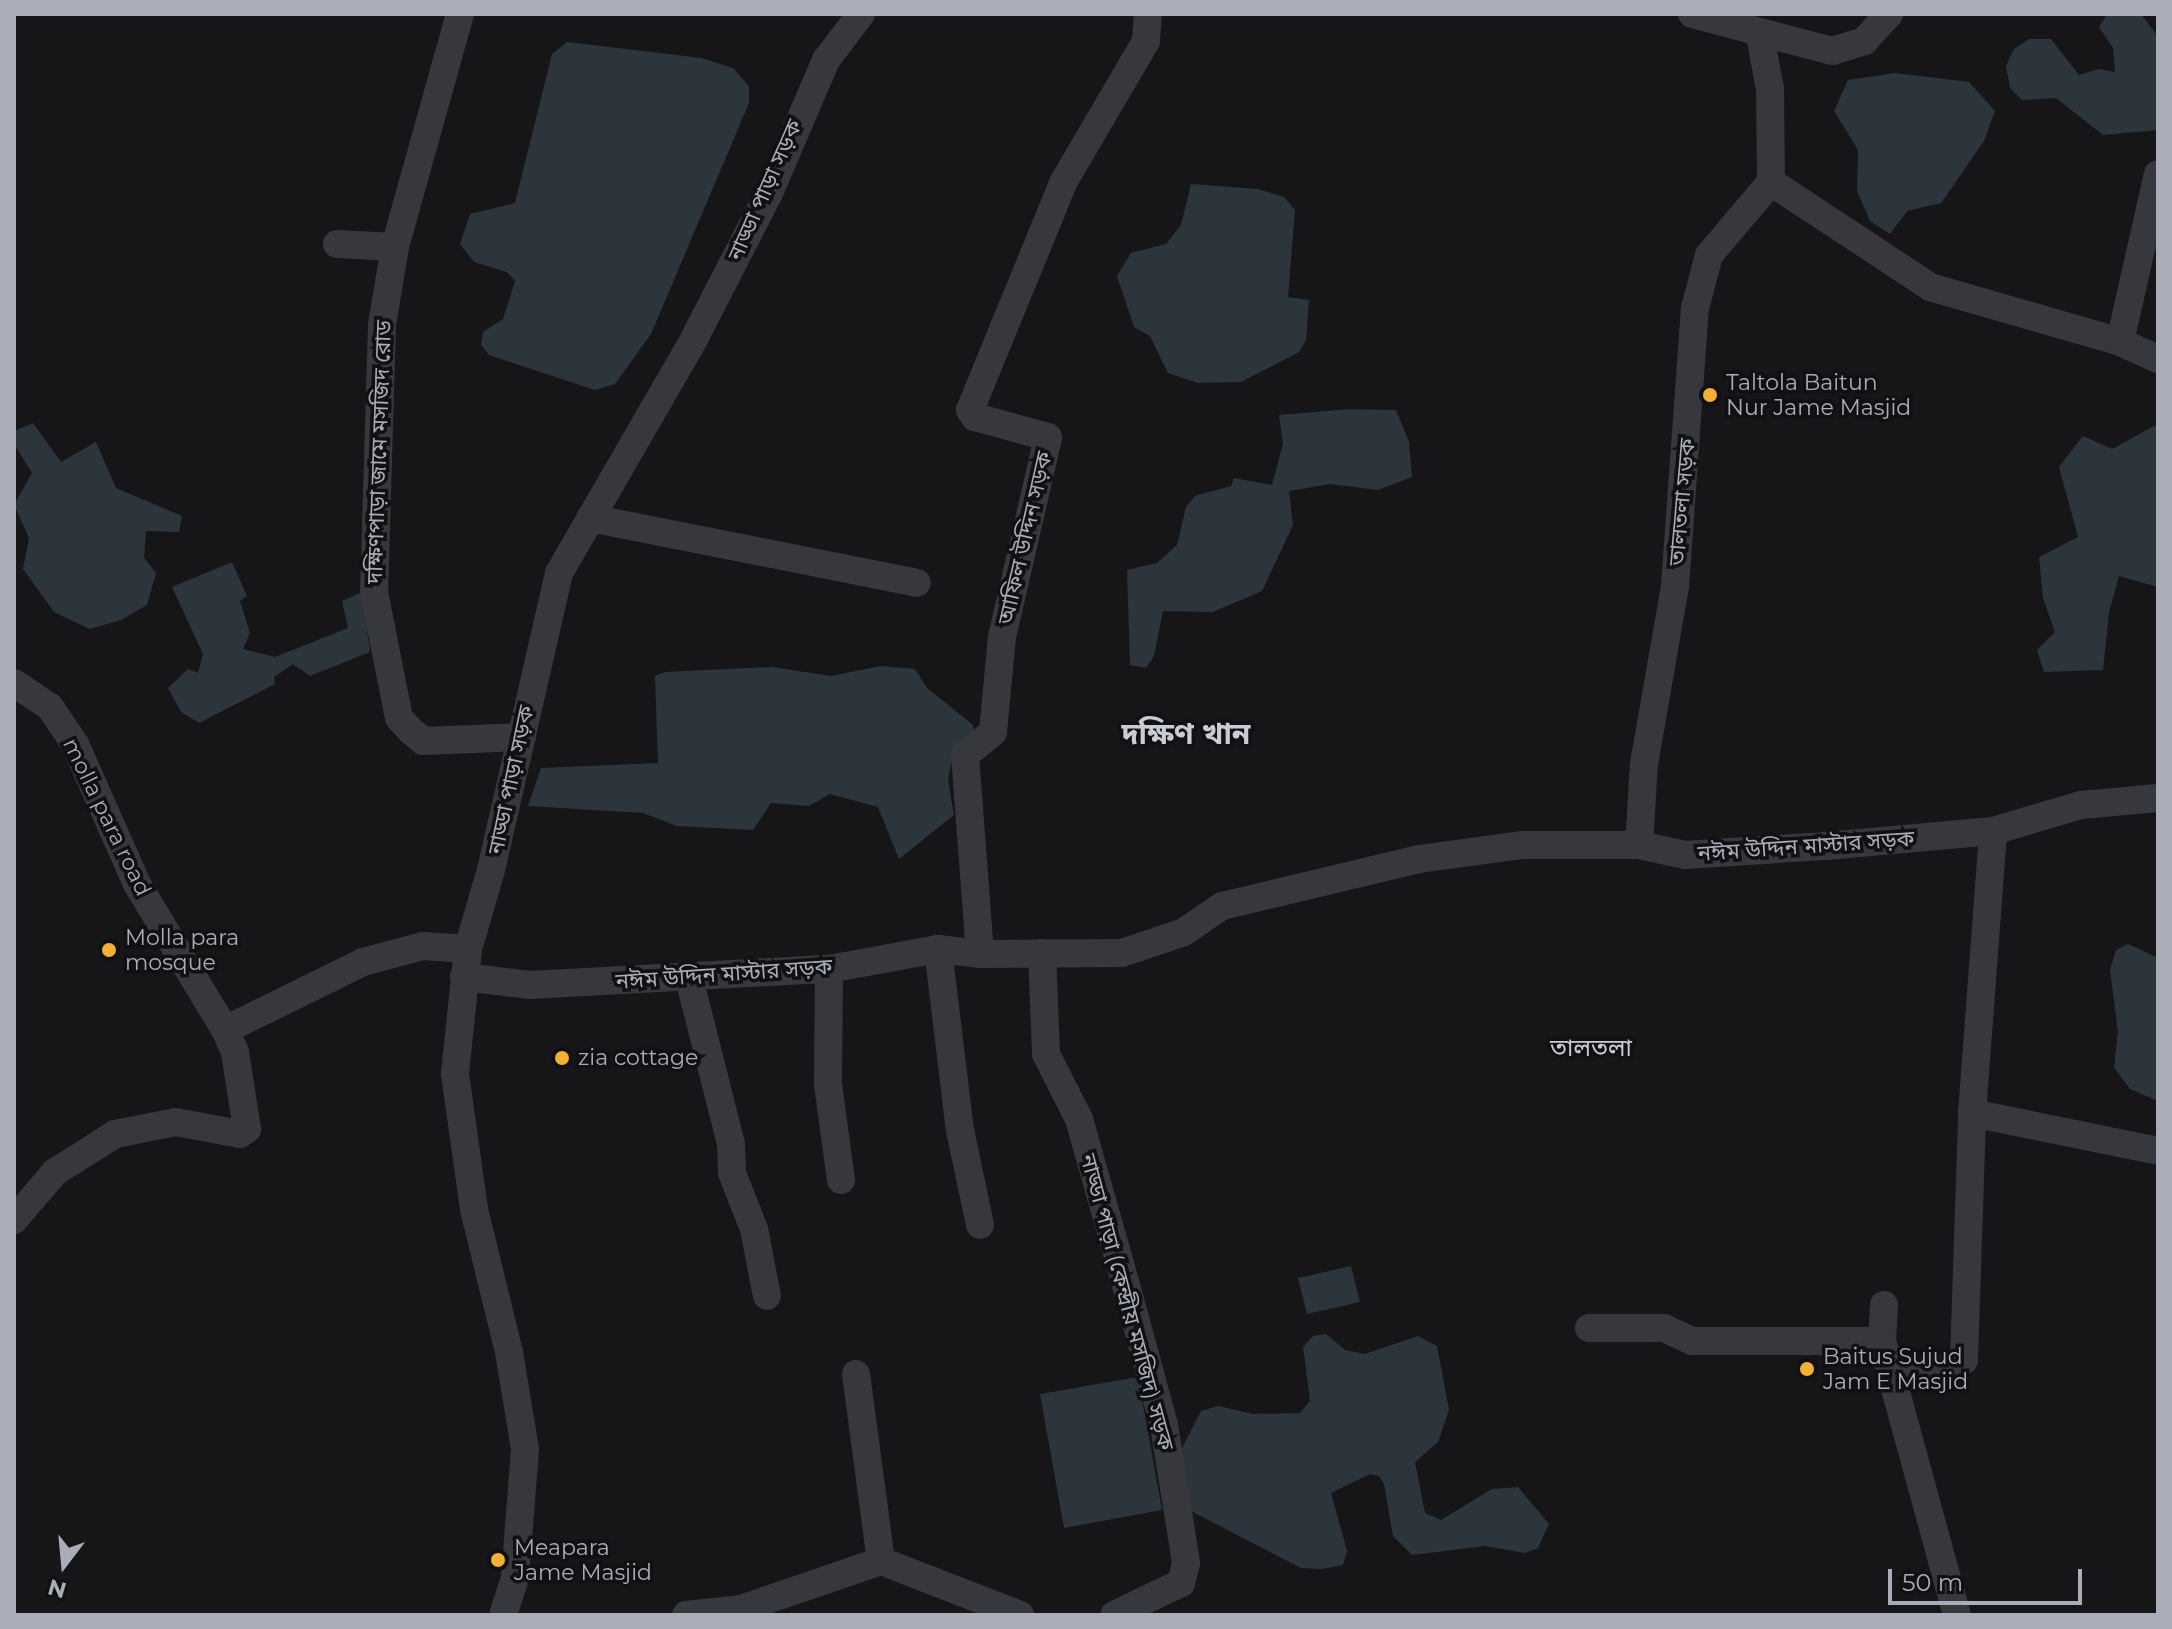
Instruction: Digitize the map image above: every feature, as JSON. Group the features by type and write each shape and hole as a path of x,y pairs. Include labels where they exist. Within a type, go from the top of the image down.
{"street":[{"name":"দক্ষিণপাড়া জামে মসজিদ রোড","path":"460,14 395,247 382,325 374,592 399,718 423,741 522,737"},
{"name":"নাড্ডা পাড়া সড়ক","path":"503,1615 515,1577 525,1449 462,1134 455,1073 466,963 559,573 695,337 769,193 826,60 861,14"},
{"name":"আফিল উদ্দিন সড়ক","path":"980,954 965,755 993,732 1002,637 1048,437 975,417 970,410 1064,181 1146,41 1148,14"},
{"path":"1692,14 1760,35 1847,50 1889,14"},
{"path":"1760,35 1770,89 1771,182 1930,287 2120,342 2158,359"},
{"path":"2120,342 2158,174"},
{"name":"তালতলা সড়ক","path":"1639,845 1644,764 1675,586 1695,308 1709,255 1771,182"},
{"path":"337,244 395,247"},
{"path":"590,518 917,583"},
{"name":"molla para road","path":"14,683 50,707 75,744 137,884 225,1030 235,1052 247,1129 240,1134 176,1122 115,1134 55,1172 14,1220"},
{"name":"নঈম উদ্দিন মাস্টার সড়ক","path":"466,963 530,985 829,969 938,949 980,954 1122,953 1184,932 1222,906 1419,859 1523,845 1639,845 1685,855 1993,831 2081,805 2158,798"},
{"path":"1894,1384 1964,1360 1972,1113 1993,831"},
{"path":"225,1030 363,962 423,946 466,963"},
{"path":"938,949 960,1130 980,1225"},
{"name":"নাড্ডা পাড়া (কেন্দ্রীয় মসজিদ) সড়ক","path":"1042,953 1046,1054 1079,1119 1126,1285 1164,1425 1186,1563 1181,1583 1114,1615"},
{"path":"829,969 828,1084 841,1180"},
{"path":"689,978 731,1144 732,1173 754,1229 767,1296"},
{"path":"1972,1113 2158,1151"},
{"path":"1884,1305 1882,1341 1957,1615"},
{"path":"1589,1328 1664,1328 1692,1341 1882,1341"},
{"path":"856,1374 881,1561"},
{"path":"686,1615 741,1609 881,1561 1020,1615"}],"shaded area":[{"path":"2107,14 2141,14 2158,37 2158,130 2103,135 2056,98 2022,100 2010,88 2006,66 2014,49 2029,39 2051,39 2079,75 2099,69 2115,72 2113,48 2099,27"},
{"path":"567,42 701,58 733,68 749,86 749,103 651,334 615,384 595,390 489,355 481,345 483,332 503,319 515,281 507,272 474,262 460,244 470,214 515,203 552,54"},
{"path":"1895,73 1969,82 1995,111 1984,141 1941,203 1907,211 1890,234 1870,221 1857,191 1858,150 1834,111 1848,80"},
{"path":"1191,184 1258,189 1284,197 1295,210 1288,297 1309,300 1306,340 1299,352 1241,382 1198,383 1168,373 1150,336 1134,327 1117,276 1131,253 1166,244 1181,225"},
{"path":"1350,409 1396,410 1409,442 1412,477 1378,490 1330,484 1289,491 1293,525 1262,591 1213,612 1163,611 1154,656 1146,668 1130,665 1127,570 1157,563 1177,545 1186,507 1195,496 1231,486 1234,478 1272,485 1283,444 1279,415"},
{"path":"33,423 61,462 96,442 116,488 182,516 179,532 146,531 144,558 156,573 147,605 121,620 90,629 54,612 23,569 29,538 14,505 32,473 16,447 14,431"},
{"path":"2158,424 2158,587 2119,576 2109,612 2103,670 2044,672 2037,650 2055,632 2043,598 2039,557 2078,537 2059,467 2083,436 2112,449"},
{"path":"232,562 247,596 240,601 250,633 243,649 275,657 348,628 342,601 362,592 370,652 310,676 293,664 274,677 275,684 199,723 181,712 168,688 188,669 198,673 203,654 172,587"},
{"path":"881,666 915,669 927,688 972,724 977,738 953,755 948,780 954,815 899,859 878,807 830,794 809,806 771,803 753,830 677,826 643,813 528,806 541,768 658,763 655,676 665,672 772,667 831,676"},
{"path":"2128,944 2158,958 2158,1101 2130,1089 2114,1067 2118,1032 2110,970 2116,950"},
{"path":"1351,1266 1360,1302 1307,1314 1298,1278"},
{"path":"1326,1334 1345,1350 1365,1354 1418,1336 1437,1346 1449,1410 1438,1442 1415,1462 1425,1513 1441,1520 1492,1489 1518,1487 1549,1524 1538,1548 1525,1553 1485,1546 1412,1555 1393,1536 1384,1484 1379,1476 1370,1474 1331,1493 1347,1551 1343,1565 1322,1569 1301,1568 1187,1509 1182,1448 1201,1411 1218,1406 1253,1414 1300,1413 1310,1401 1303,1347 1313,1336"},
{"path":"1138,1377 1162,1510 1064,1528 1040,1394"}],"place":[{"name":"Taltola Baitun Nur Jame Masjid","path":"1710,395"},
{"name":"Molla para mosque","path":"109,950"},
{"name":"zia cottage","path":"562,1058"},
{"name":"Baitus Sujud Jam E Masjid","path":"1807,1369"},
{"name":"Meapara Jame Masjid","path":"498,1560"}],"district":[{"name":"দক্ষিণ খান","path":"1186,734"},
{"name":"তালতলা","path":"1591,1048"}]}
